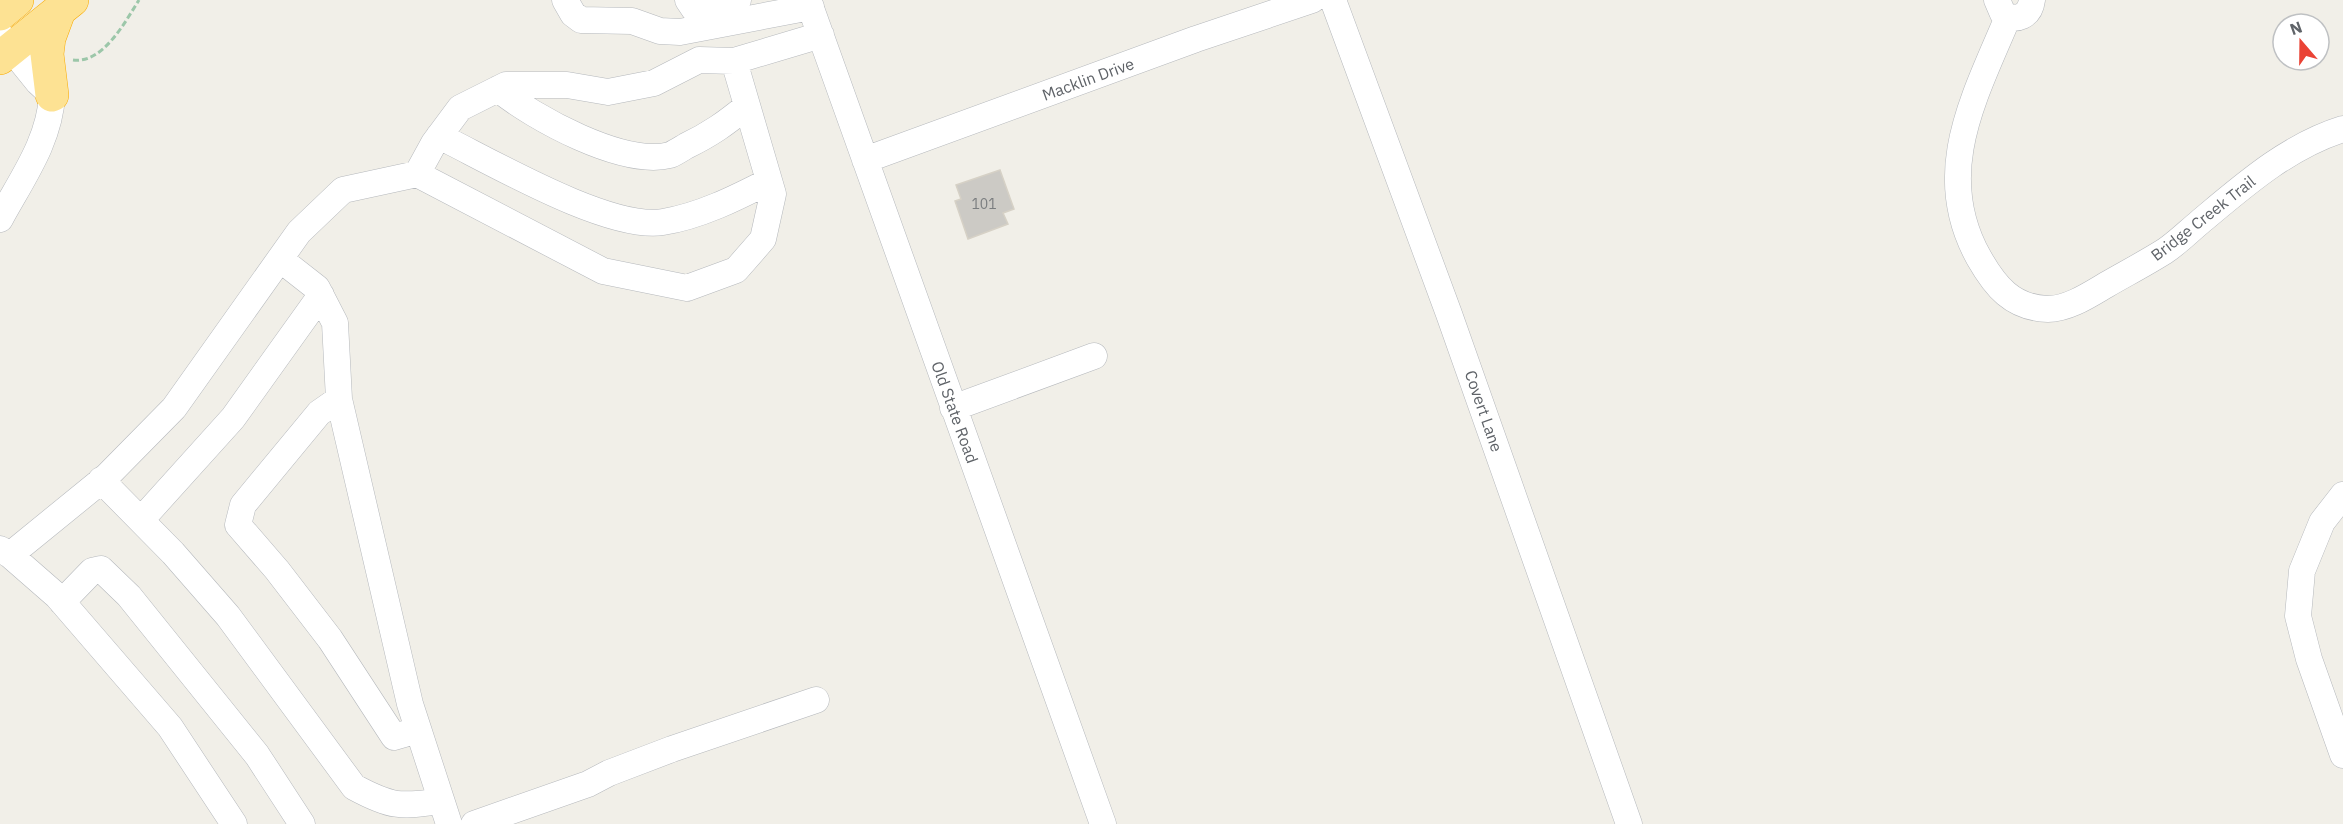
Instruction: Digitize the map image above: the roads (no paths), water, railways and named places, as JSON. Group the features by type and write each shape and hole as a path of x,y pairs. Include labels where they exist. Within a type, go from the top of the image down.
{"highway":[{"path":"0,14 17,0"},
{"path":"4,47 65,5"},
{"path":"51,95 47,54 50,38 65,5"}],"street":[{"path":"565,0 573,14 581,20 632,21 660,31 680,32 809,4"},
{"path":"688,0 694,9 738,0"},
{"name":"Macklin Drive","path":"865,160 1196,39 1312,0"},
{"name":"Covert Lane","path":"1333,0 1449,314 1629,824"},
{"name":"Bridge Creek Trail","path":"2032,0 2029,11 2019,17 2003,8 1966,122 1956,179 1962,214 1976,252 1999,290 2019,303 2048,309 2076,301 2166,250 2259,174 2302,145 2343,129"},
{"name":"Old State Road","path":"809,4 1103,824"},
{"path":"417,174 439,136 460,108 506,85 567,85 608,92 654,83 699,60 734,61 820,35"},
{"path":"0,219 46,132 51,110 51,95 4,47"},
{"path":"234,824 170,727 62,602 5,552 101,480 174,408 299,232 343,190 417,174 603,271 687,288 736,270 763,239 773,194 734,61"},
{"path":"498,89 521,107 578,137 638,156 670,155 716,131 747,106"},
{"path":"439,136 600,213 625,220 661,222 700,212 769,181"},
{"path":"101,480 173,553 228,616 354,787 381,801 445,812 410,704 339,399 335,323 317,288 280,259"},
{"path":"141,520 233,417 321,295"},
{"path":"953,408 1094,356"},
{"path":"339,399 320,413 243,505 238,525 277,570 330,639 394,737 418,730"},
{"path":"2343,495 2322,522 2305,562 2298,595 2298,616 2309,659 2343,755"},
{"path":"62,602 92,571 102,569 129,596 257,754 302,824"},
{"path":"474,824 578,788 609,772 672,749 816,700"}]}
